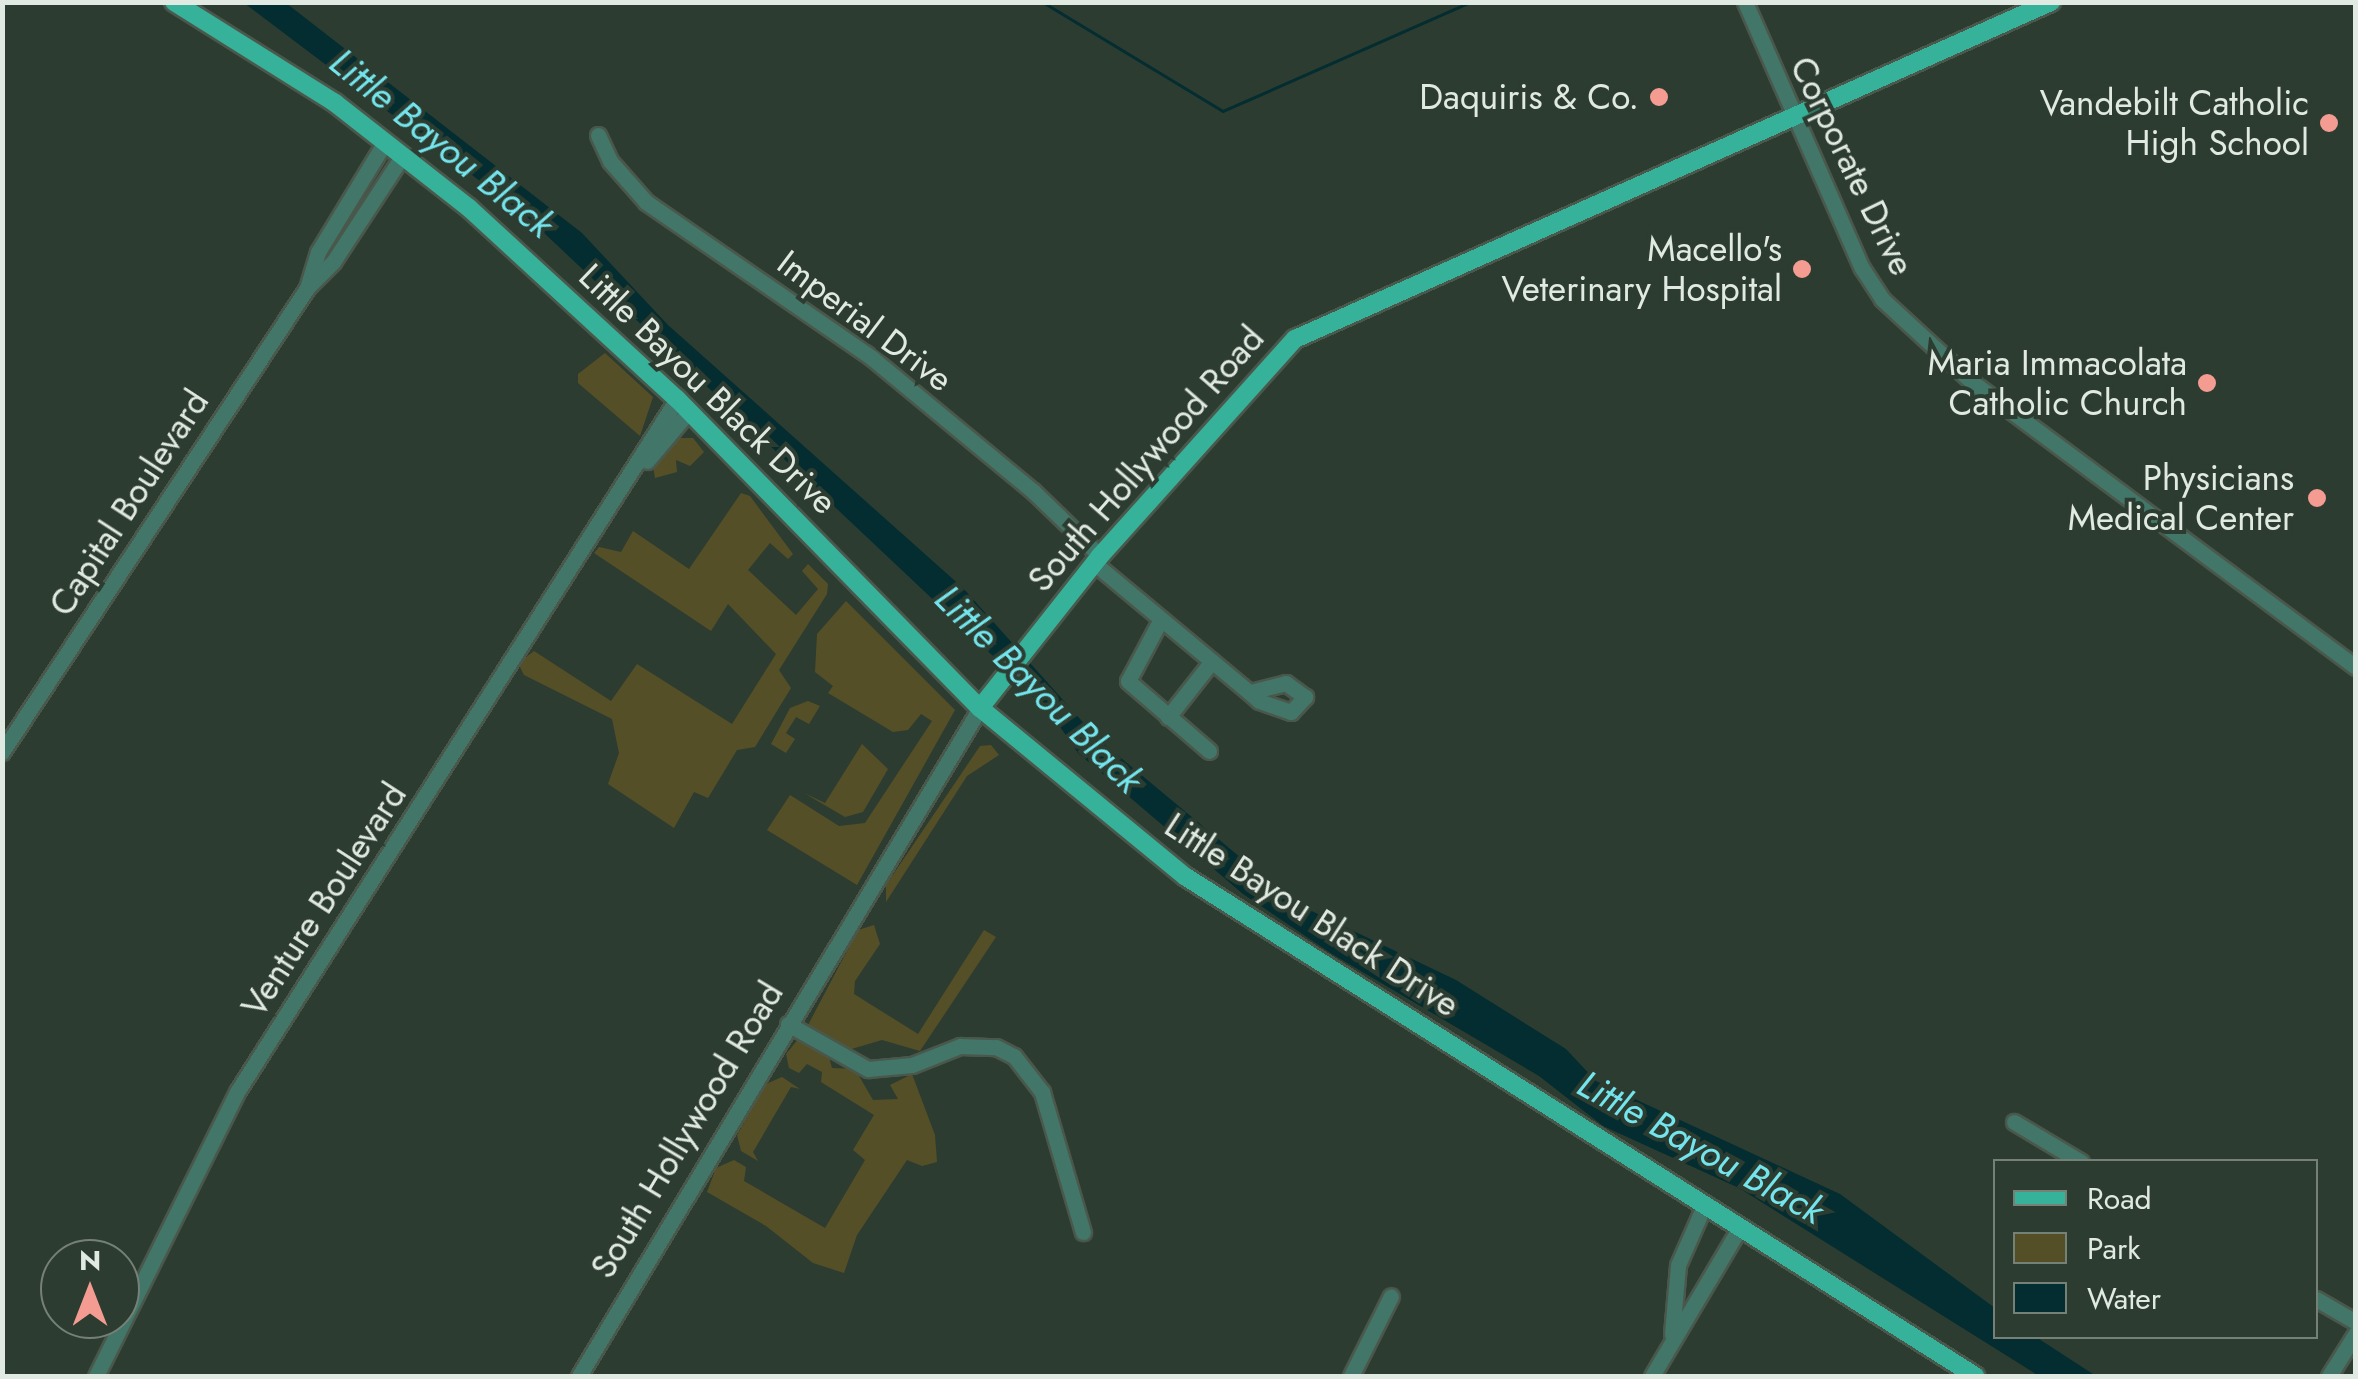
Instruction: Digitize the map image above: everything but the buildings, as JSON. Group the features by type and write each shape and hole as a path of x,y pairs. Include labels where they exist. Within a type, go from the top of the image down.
{"main road":[{"name":"Little Bayou Black Drive","path":"174,2 403,155 683,405 980,708 1186,876 1974,1376"},
{"name":"South Hollywood Road","path":"980,708 1097,560 1295,338 2051,2"}],"street":[{"name":"Corporate Drive","path":"1745,2 1862,268 1923,342 2356,667"},
{"name":"Imperial Drive","path":"598,135 610,162 646,202 872,358 1161,619 1248,692"},
{"name":"Capital Boulevard","path":"307,288 318,252 386,142"},
{"name":"Capital Boulevard","path":"2,752 307,288 333,262 403,155"},
{"name":"Venture Boulevard","path":"96,1376 237,1092 633,474 683,405"},
{"path":"1161,619 1128,680 1208,751"},
{"path":"1168,717 1212,662"},
{"name":"South Hollywood Road","path":"579,1376 980,708"},
{"path":"788,1024 868,1068 972,1052 1014,1056 1042,1092 1082,1232"},
{"path":"2014,1122 2077,1159"},
{"path":"1672,1334 1678,1265 1704,1206"},
{"path":"1652,1376 1672,1334 1739,1229"},
{"path":"1351,1376 1391,1296"},
{"path":"2318,1299 2356,1322"},
{"path":"2328,1375 2356,1332"}],"green space":[{"path":"605,353 653,397 640,436 578,383 578,374"},
{"path":"678,438 693,438 704,452 690,466 676,460 677,472 655,478 653,466"},
{"path":"741,493 750,496 793,554 788,559 770,543 748,570 796,615 818,589 802,571 808,564 828,584 827,594 779,670 791,688 755,747 737,750 708,798 694,792 674,828 608,784 619,753 612,719 524,675 518,663 534,651 611,701 637,664 732,724 776,654 728,604 711,631 594,553 599,547 621,552 633,531 689,569"},
{"path":"846,601 955,710 857,885 767,830 790,795 839,826 865,823 932,721 921,714 908,730 893,732 828,693 833,686 815,672 817,634"},
{"path":"808,701 820,706 809,724 796,717 786,733 795,739 786,753 771,744 790,708"},
{"path":"862,744 888,769 863,812 845,817 804,793 825,803"},
{"path":"991,745 999,755 967,776 886,902 886,885 980,746"},
{"path":"874,925 880,944 855,981 854,994 918,1034 984,930 996,937 920,1051 882,1040 848,1050 807,1027 858,930"},
{"path":"799,1038 828,1053 832,1068 855,1069 873,1100 898,1099 890,1085 912,1074 935,1135 937,1162 922,1166 907,1160 857,1235 844,1273 813,1263 766,1226 707,1192 716,1168 734,1160 746,1167 744,1181 825,1228 865,1160 853,1150 874,1115 821,1082 822,1072 807,1064 799,1073 789,1068 786,1054"},
{"path":"782,1077 800,1089 791,1087 753,1152 758,1161 741,1151 737,1135 766,1084"}],"water":[{"name":"Little Bayou Black","path":"244,3 286,3 582,233 668,325 963,588 1097,738 1295,903 1456,980 1566,1049 1596,1081 1840,1194 1993,1307 1993,1339 2039,1339 2096,1376 2039,1376 1739,1188 1603,1126 1539,1076 1332,954 1243,894 1078,753 1056,721 994,657 525,215"}],"waterway":[{"path":"1043,2 1223,111 1470,2"}],"place":[{"name":"Daquiris & Co.","path":"1659,97"},
{"name":"Vandebilt Catholic High School","path":"2329,123"},
{"name":"Macello's Veterinary Hospital","path":"1802,269"},
{"name":"Maria Immacolata Catholic Church","path":"2207,383"},
{"name":"Physicians Medical Center","path":"2317,498"}]}
